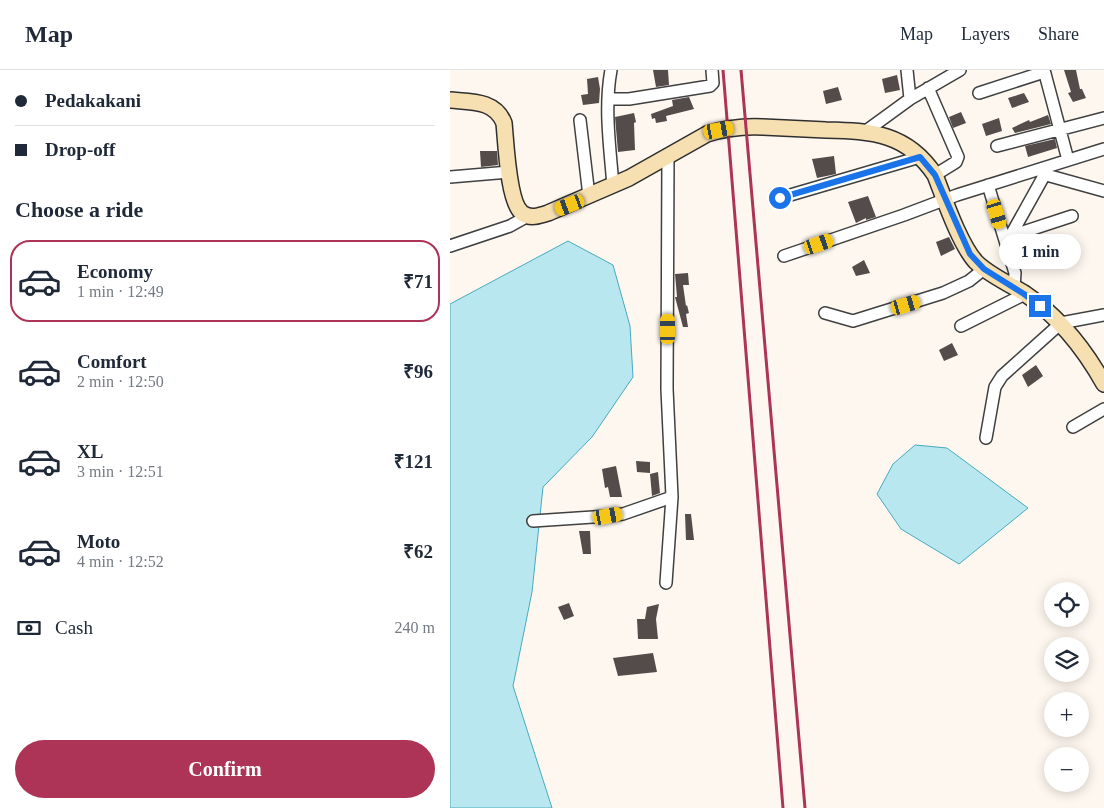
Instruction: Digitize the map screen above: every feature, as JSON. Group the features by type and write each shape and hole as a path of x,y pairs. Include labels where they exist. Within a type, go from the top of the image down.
{"main road":[{"path":"450,100 484,104 492,107 501,115 504,123 514,203 522,213 528,216 548,213 613,186 707,134 729,128 747,126 866,131 888,137 901,143 920,157 935,175 970,254 984,269 1019,290 1061,323 1102,376"}],"street":[{"path":"610,70 607,113 613,186"},
{"path":"608,98 629,99 710,86 713,83 712,70"},
{"path":"907,70 910,99"},
{"path":"866,131 910,99 957,71"},
{"path":"979,93 1044,71 1068,160"},
{"path":"928,88 958,157 956,162 935,175"},
{"path":"997,146 1104,118"},
{"path":"580,120 589,196"},
{"path":"784,256 945,199 988,185 1042,172 1068,160 1104,149"},
{"path":"666,583 672,497 667,389 668,156"},
{"path":"780,198 920,157"},
{"path":"450,177 509,172"},
{"path":"1042,172 1104,190"},
{"path":"1007,240 1042,172"},
{"path":"961,326 1019,290 1007,240 988,185"},
{"path":"450,246 510,226 528,216"},
{"path":"1007,240 1072,216"},
{"path":"825,313 853,320 943,293 969,281 984,269"},
{"path":"986,438 995,386 1015,363 1061,323 1104,315"},
{"path":"1073,427 1104,409"},
{"path":"533,521 596,518 623,514 672,497"}],"water":[{"path":"568,241 613,265 630,326 633,377 592,437 543,487 532,592 513,686 552,808 450,808 450,304"},
{"path":"915,445 947,448 1028,508 959,564 901,529 877,494 893,464"}],"building":[{"path":"653,70 668,70 669,85 656,87"},
{"path":"1064,70 1076,70 1080,89 1082,89 1086,98 1073,102 1068,93 1071,92"},
{"path":"897,75 900,90 885,93 882,79"},
{"path":"598,77 600,89 599,103 583,105 581,95 588,94 587,79"},
{"path":"838,87 842,100 826,104 823,91"},
{"path":"1024,93 1029,102 1012,108 1008,98"},
{"path":"689,97 694,109 666,116 667,121 656,123 655,118 652,119 651,114 673,106 672,100"},
{"path":"961,112 966,123 953,128 949,117"},
{"path":"634,113 636,122 634,123 635,150 618,152 615,117"},
{"path":"1048,115 1051,124 1015,133 1012,128 1029,120 1030,122"},
{"path":"999,118 1002,131 986,136 982,124"},
{"path":"1055,139 1057,148 1028,157 1025,146"},
{"path":"480,151 497,151 498,165 481,167"},
{"path":"834,156 836,174 817,178 812,159"},
{"path":"868,196 876,217 866,220 866,218 856,223 848,202"},
{"path":"949,237 955,249 941,256 936,242"},
{"path":"1025,245 1033,263 1021,267 1016,249"},
{"path":"864,260 870,273 856,276 852,267"},
{"path":"688,273 689,285 683,285 689,313 686,314 688,327 683,327 675,297 677,297 675,274"},
{"path":"952,343 958,355 944,361 939,350"},
{"path":"1036,365 1043,376 1028,387 1022,375"},
{"path":"636,461 650,462 650,473 637,472"},
{"path":"616,466 622,497 610,497 608,487 605,488 602,469"},
{"path":"658,472 660,493 652,496 650,474"},
{"path":"685,514 691,514 694,540 686,540"},
{"path":"579,531 590,531 591,554 583,554"},
{"path":"569,603 574,616 564,620 558,607"},
{"path":"659,604 656,619 658,639 638,639 637,619 645,619 647,607"},
{"path":"653,653 657,672 618,676 613,658"}],"railway":[{"path":"723,70 783,808"},
{"path":"741,70 805,808"}],"route":[{"path":"780,198 920,157 935,175 963,242 976,262 1040,306"}]}
